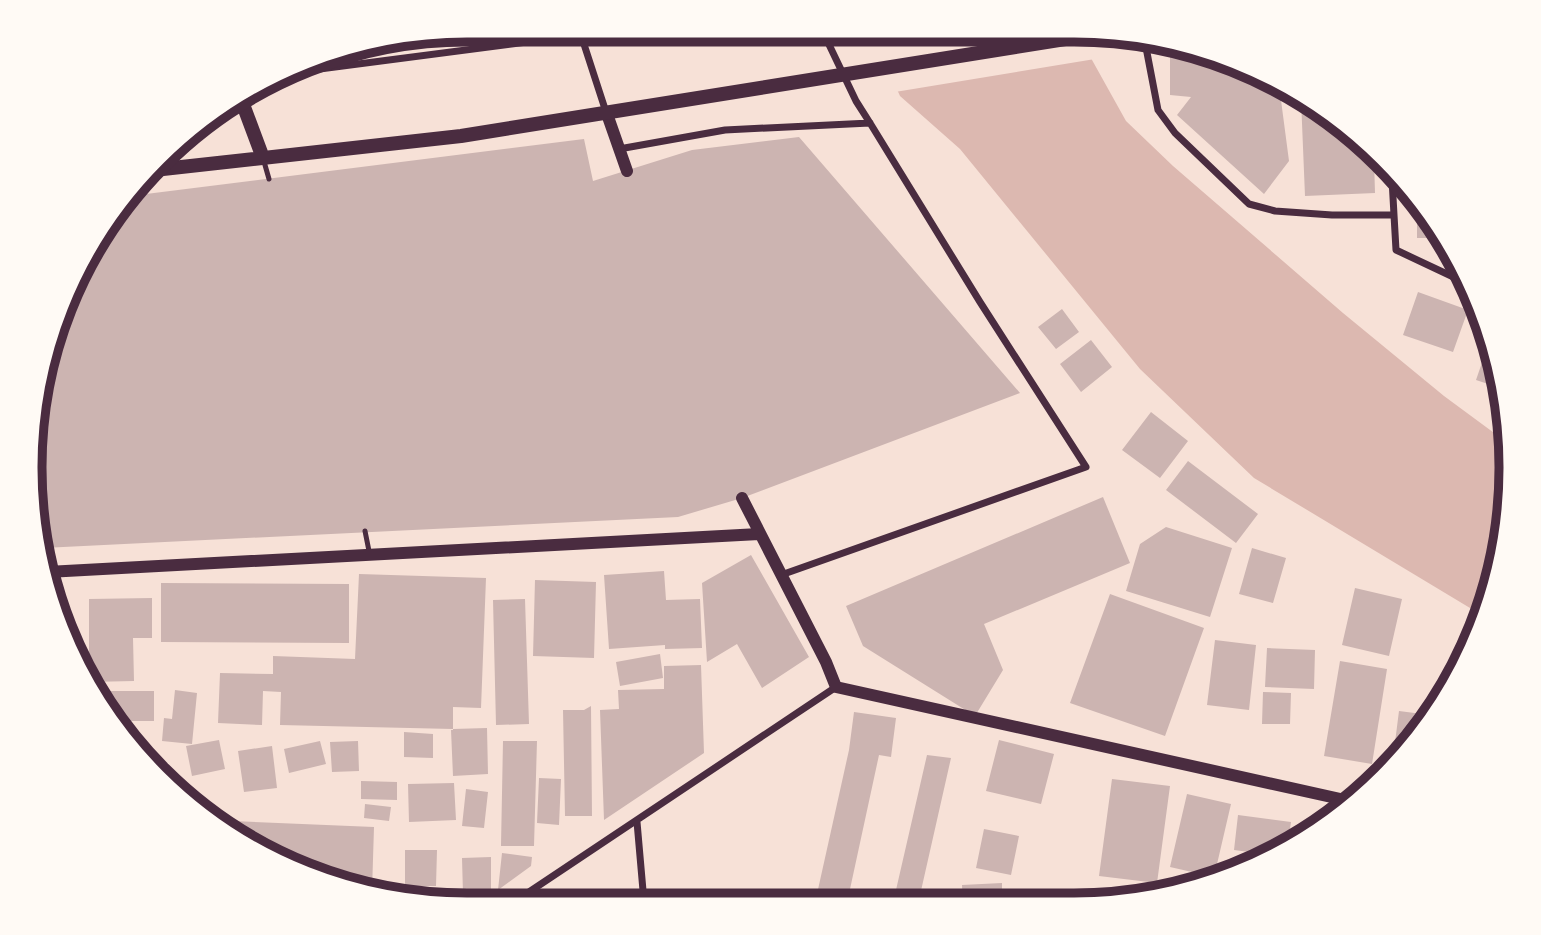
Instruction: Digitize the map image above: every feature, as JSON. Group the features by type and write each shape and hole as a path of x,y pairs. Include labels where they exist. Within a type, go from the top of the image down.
{"main road":[{"path":"165,169 461,136 1047,42"},
{"path":"244,106 263,158"}],"street":[{"path":"315,71 529,42"},
{"path":"583,42 627,172"},
{"path":"780,576 1086,467 856,101 828,42"},
{"path":"1146,48 1158,110 1175,133 1249,204 1275,211 1394,215"},
{"path":"619,149 725,130 870,123"},
{"path":"1392,186 1396,250 1454,277"},
{"path":"742,498 826,662 836,687"},
{"path":"55,572 759,534"},
{"path":"528,893 836,687 1340,799"},
{"path":"637,822 643,893"}],"lane":[{"path":"263,158 270,178"},
{"path":"365,531 370,556"}],"shaded area":[{"path":"876,42 1082,42 1126,121 1173,166 1343,313 1444,396 1498,435 1499,468 1495,523 1485,578 1474,610 1254,478 1140,369 960,149 900,96"}],"pier":[{"path":"872,42 1086,42 1095,59 895,92"}],"building":[{"path":"473,42 488,42 474,46"},
{"path":"1170,53 1236,74 1280,96 1289,161 1264,194 1177,115 1191,97 1170,95"},
{"path":"1301,109 1333,130 1374,167 1375,193 1305,196"},
{"path":"799,137 1020,393 742,498 678,517 50,548 42,468 46,412 56,357 86,279 114,231 142,195 584,139 593,181 692,150"},
{"path":"1417,217 1431,238 1417,238"},
{"path":"1418,292 1468,310 1453,352 1403,335"},
{"path":"1062,309 1079,332 1056,349 1038,327"},
{"path":"1091,340 1112,367 1081,392 1060,364"},
{"path":"1484,355 1491,385 1476,380"},
{"path":"1151,412 1188,441 1160,478 1122,450"},
{"path":"1188,461 1258,514 1236,543 1166,490"},
{"path":"1103,497 1130,563 984,624 1003,670 975,716 863,646 846,606"},
{"path":"1166,527 1232,548 1210,617 1126,591 1140,544"},
{"path":"1252,548 1286,558 1273,603 1239,594"},
{"path":"751,555 809,657 762,688 737,644 707,662 702,583"},
{"path":"664,571 666,600 700,599 702,648 665,649 665,645 609,649 604,575"},
{"path":"359,574 486,578 481,708 453,707 453,729 280,725 281,692 263,691 262,725 218,723 220,673 273,674 273,656 355,659"},
{"path":"535,580 596,582 594,658 533,656"},
{"path":"161,583 349,584 349,643 161,642"},
{"path":"1355,588 1402,599 1389,656 1342,645"},
{"path":"1110,594 1204,628 1165,736 1070,703"},
{"path":"152,598 152,638 133,638 134,681 99,680 89,662 89,599"},
{"path":"525,599 529,724 496,725 493,600"},
{"path":"1215,640 1256,645 1249,710 1207,705"},
{"path":"1267,648 1315,650 1314,689 1265,687"},
{"path":"660,654 663,678 620,686 616,662"},
{"path":"1340,661 1387,669 1372,764 1324,756"},
{"path":"701,665 704,753 604,820 600,710 619,709 618,690 664,689 664,666"},
{"path":"175,690 197,693 192,744 162,741 164,718 172,719"},
{"path":"106,691 154,691 154,721 126,721"},
{"path":"1263,692 1291,693 1290,724 1262,724"},
{"path":"591,706 592,816 565,816 563,710 584,710"},
{"path":"1399,711 1420,714 1411,727 1394,746"},
{"path":"854,712 896,718 891,757 879,755 849,893 817,893 849,750"},
{"path":"487,728 488,774 453,776 453,729"},
{"path":"404,732 433,734 433,758 404,757"},
{"path":"219,740 225,769 192,776 186,746"},
{"path":"999,740 1054,754 1041,804 986,791"},
{"path":"320,741 326,764 289,773 284,749"},
{"path":"358,741 359,771 332,772 330,742"},
{"path":"503,741 537,741 534,846 501,846"},
{"path":"272,746 277,788 244,792 238,751"},
{"path":"927,755 951,758 920,893 895,893"},
{"path":"539,778 561,779 559,825 537,823"},
{"path":"1112,779 1170,786 1157,883 1099,876"},
{"path":"361,781 397,782 397,800 361,799"},
{"path":"454,783 456,820 409,822 408,784"},
{"path":"466,789 488,792 484,828 462,826"},
{"path":"1187,794 1231,804 1216,868 1199,874 1170,867"},
{"path":"365,804 391,807 389,821 364,818"},
{"path":"1238,815 1291,822 1289,834 1262,849 1254,853 1234,850"},
{"path":"231,821 374,827 372,882 305,861"},
{"path":"984,829 1019,836 1011,875 976,868"},
{"path":"405,850 437,850 436,886 405,886"},
{"path":"502,853 532,857 531,866 498,890"},
{"path":"491,857 491,891 463,893 462,858"},
{"path":"1002,883 1002,893 962,893 962,885"}]}
